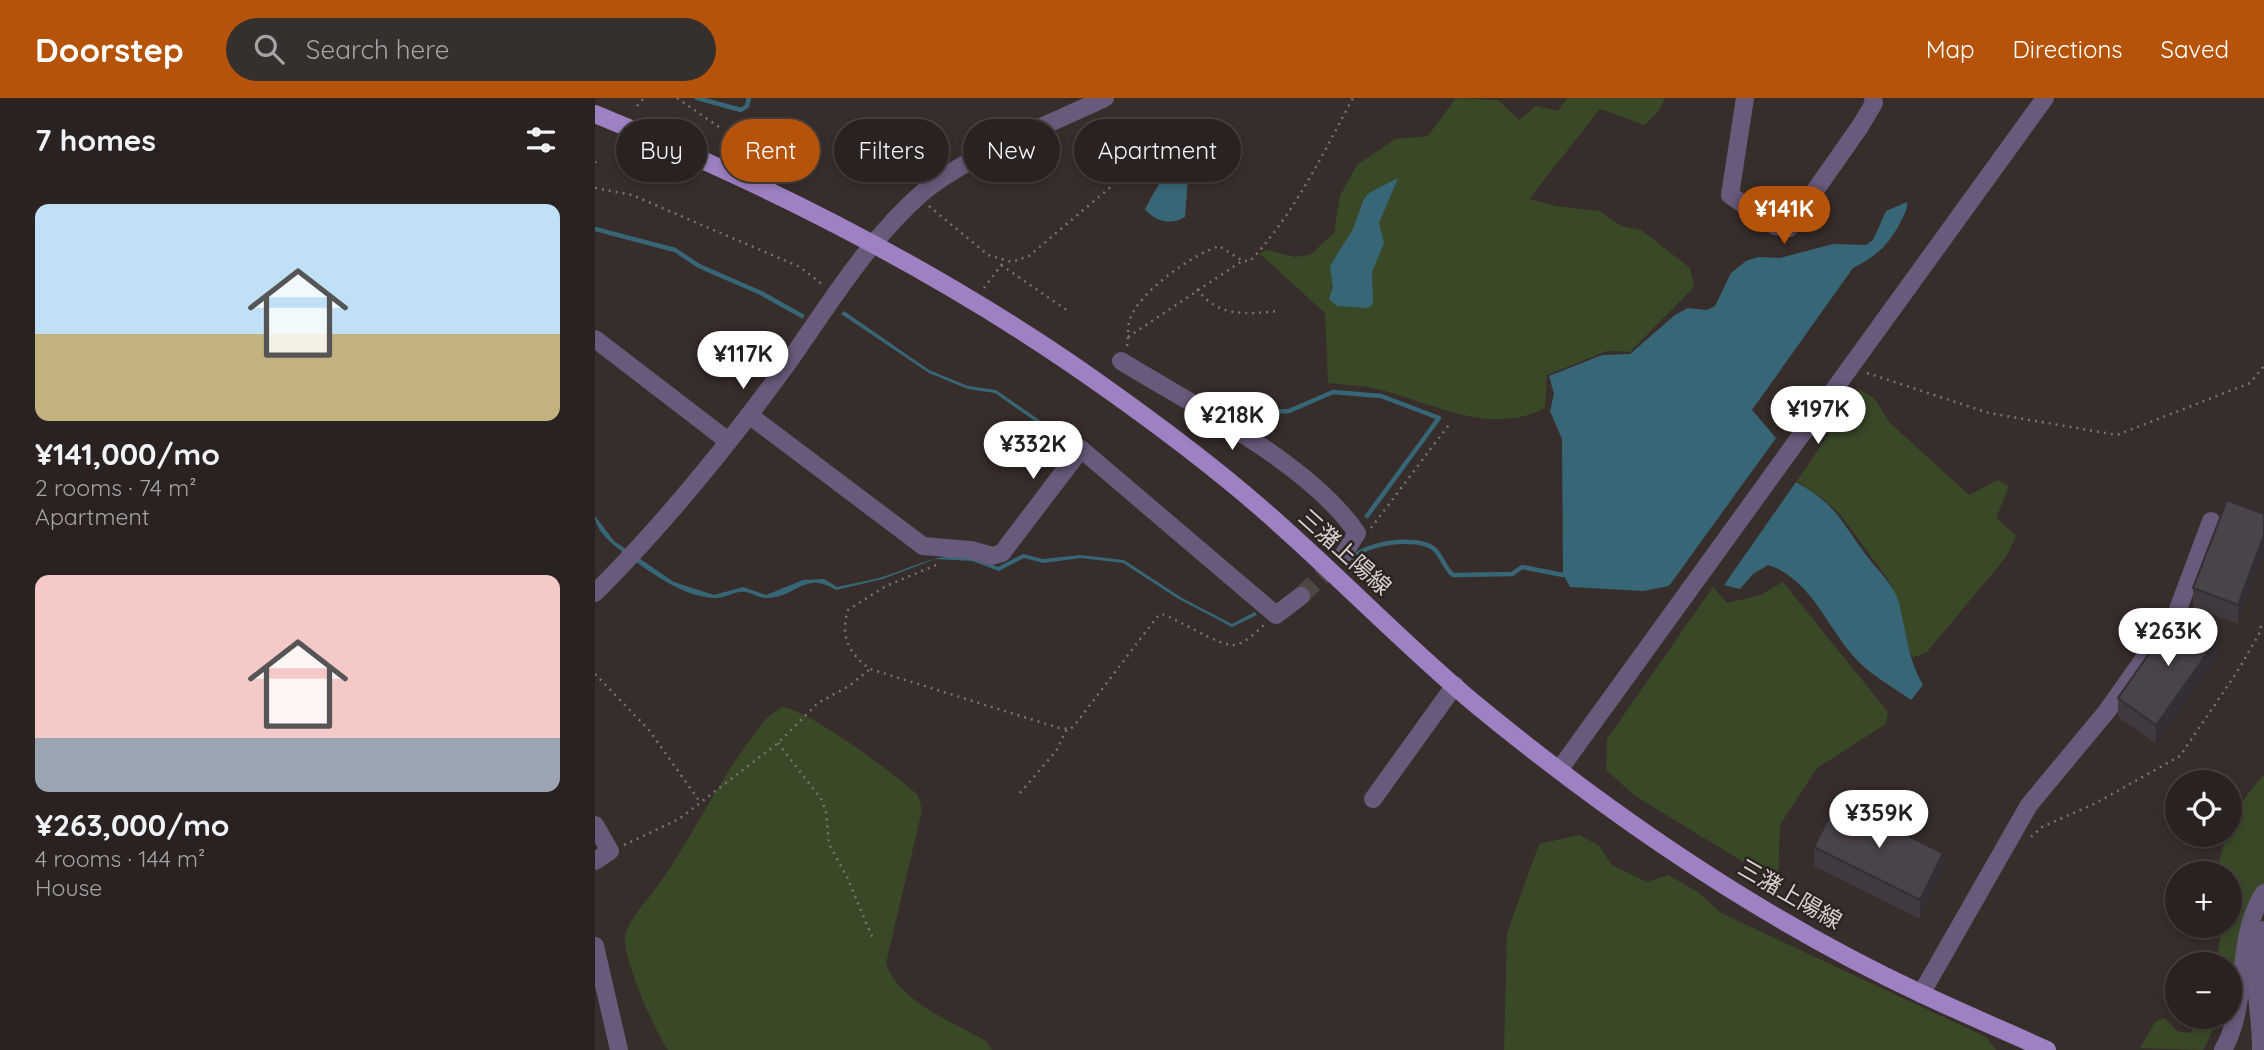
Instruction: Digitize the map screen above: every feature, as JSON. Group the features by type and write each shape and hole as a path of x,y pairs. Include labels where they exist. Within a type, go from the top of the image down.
{"main road":[{"name":"三潴上陽線","path":"595,114 719,166 872,244 1037,341 1195,454 1261,508 1455,685 1559,770 1652,838 1743,897 1921,994 2047,1050"}],"street":[{"path":"595,593 632,556 749,415 872,244 919,197 964,166 1105,98"},
{"path":"1745,98 1730,195 1775,226 1789,228 1861,125 1874,103 1873,98"},
{"path":"1559,770 2045,98"},
{"path":"595,339 728,440"},
{"path":"1122,361 1286,465 1345,516 1357,533 1344,554"},
{"path":"749,415 923,546 971,550 992,556 1002,553 1081,449 1276,615 1301,596"},
{"path":"1921,994 2029,805 2107,711 2177,612 2211,521"},
{"path":"1373,799 1455,685"},
{"path":"595,825 610,851 595,861"},
{"path":"2223,1050 2236,1005 2252,911 2264,893"},
{"path":"2261,1050 2256,981 2260,939 2264,930"},
{"path":"595,946 613,1048"}],"path":[{"path":"637,106 644,98"},
{"path":"677,98 719,127"},
{"path":"1243,261 1219,246 1201,252 1168,275 1138,306 1131,317 1128,337 1197,289 1243,261 1250,261 1282,224 1301,196 1353,98"},
{"path":"984,288 1002,263 1030,256 1114,184 1116,176 1109,161 1075,113"},
{"path":"595,188 632,195 800,267 836,296"},
{"path":"919,197 970,241 1068,311"},
{"path":"1197,289 1220,310 1241,314 1279,311"},
{"path":"1851,368 1989,413 2117,435 2250,383 2264,366"},
{"path":"1357,533 1369,530 1380,519 1451,422"},
{"path":"938,564 886,586 848,610 844,637 858,660 870,669 1067,729 1074,726 1162,614 1186,623 1213,640 1235,645 1276,615"},
{"path":"2003,849 2025,843 2042,827 2096,803 2180,755 2237,672 2259,634 2262,622"},
{"path":"610,851 679,819 778,743 818,703 849,686 870,669"},
{"path":"595,674 649,730 700,802"},
{"path":"1020,793 1056,751 1067,729"},
{"path":"778,743 821,799 826,811 829,844 847,877 873,939"}],"green space":[{"path":"1456,98 1498,100 1519,120 1536,106 1558,111 1567,98 1665,98 1659,111 1644,125 1600,109 1529,199 1556,206 1599,211 1621,226 1641,230 1690,268 1694,287 1630,352 1607,351 1547,375 1545,408 1524,416 1482,418 1377,389 1328,383 1325,313 1260,254 1266,250 1295,257 1310,255 1334,233 1340,196 1357,165 1395,139 1428,136"},
{"path":"1859,389 1874,398 1889,422 1969,495 1998,480 2009,486 1996,518 2016,536 2006,557 1926,653 1913,657 1906,646 1901,611 1892,585 1840,514 1797,481"},
{"path":"1783,582 1888,712 1886,724 1817,768 1780,825 1778,883 1635,796 1606,770 1607,739 1713,587 1727,603 1761,595"},
{"path":"782,707 812,719 831,731 918,795 922,810 886,963 902,989 914,1000 986,1041 992,1050 668,1050 662,1041 630,965 625,941 628,927 668,870 750,740 765,720"},
{"path":"2264,774 2264,885 2242,954 2242,952 2218,952 2220,938 2242,938 2242,861 2219,861 2223,847 2242,847 2242,802"},
{"path":"1580,835 1599,846 1612,865 1647,882 1668,875 1698,892 1721,913 1986,1037 1996,1050 1504,1050 1507,933 1539,844"},
{"path":"2165,1018 2165,1029 2190,1033 2194,1029 2214,1029 2203,1050 2140,1048 2155,1022"}],"water":[{"path":"1398,178 1379,223 1384,243 1372,272 1373,304 1367,308 1337,306 1329,299 1333,287 1330,266 1353,229 1364,199 1369,193"},
{"path":"1161,182 1188,182 1185,217 1169,222 1153,217 1145,209"},
{"path":"1907,202 1898,228 1880,251 1853,268 1752,410 1776,438 1669,586 1643,591 1570,587 1563,574 1562,439 1550,411 1554,394 1549,376 1602,355 1630,354 1675,315 1688,308 1707,310 1715,306 1731,273 1746,261 1758,257 1780,258 1833,244 1866,245 1873,240 1886,211"},
{"path":"844,311 929,370 968,386 996,390 1071,442 1069,445 995,393 968,389 929,373 841,314"},
{"path":"1796,482 1821,498 1837,514 1893,589 1899,603 1910,655 1923,685 1911,700 1861,664 1807,592 1783,572 1768,565 1753,574 1740,589 1724,585"},
{"path":"595,516 614,541 674,582 714,595 743,587 766,595 803,580 824,579 837,587 879,578 937,558 951,556 980,560 998,567 1023,554 1043,559 1080,555 1124,560 1182,598 1232,624 1255,612 1257,615 1232,627 1177,598 1123,563 1081,558 1044,563 1024,558 999,571 972,561 935,559 883,579 836,590 816,583 777,597 763,598 742,592 718,598 702,596 668,583 612,544 598,528"}],"building":[{"path":"2227,500 2264,514 2264,535 2238,605 2193,588"},
{"path":"2179,611 2218,638 2156,725 2118,698"},
{"path":"1837,801 1943,853 1920,900 1814,847"}],"waterway":[{"path":"697,98 741,110 747,106 749,98"},
{"path":"595,229 675,250 699,266 761,293 802,316"},
{"path":"1254,413 1289,411 1333,392 1381,396 1439,418 1367,516"},
{"path":"1353,558 1360,552 1380,545 1415,542 1433,548 1453,575 1512,574 1522,567 1563,575"}],"tunnel":[{"path":"1301,596 1344,554"}]}
